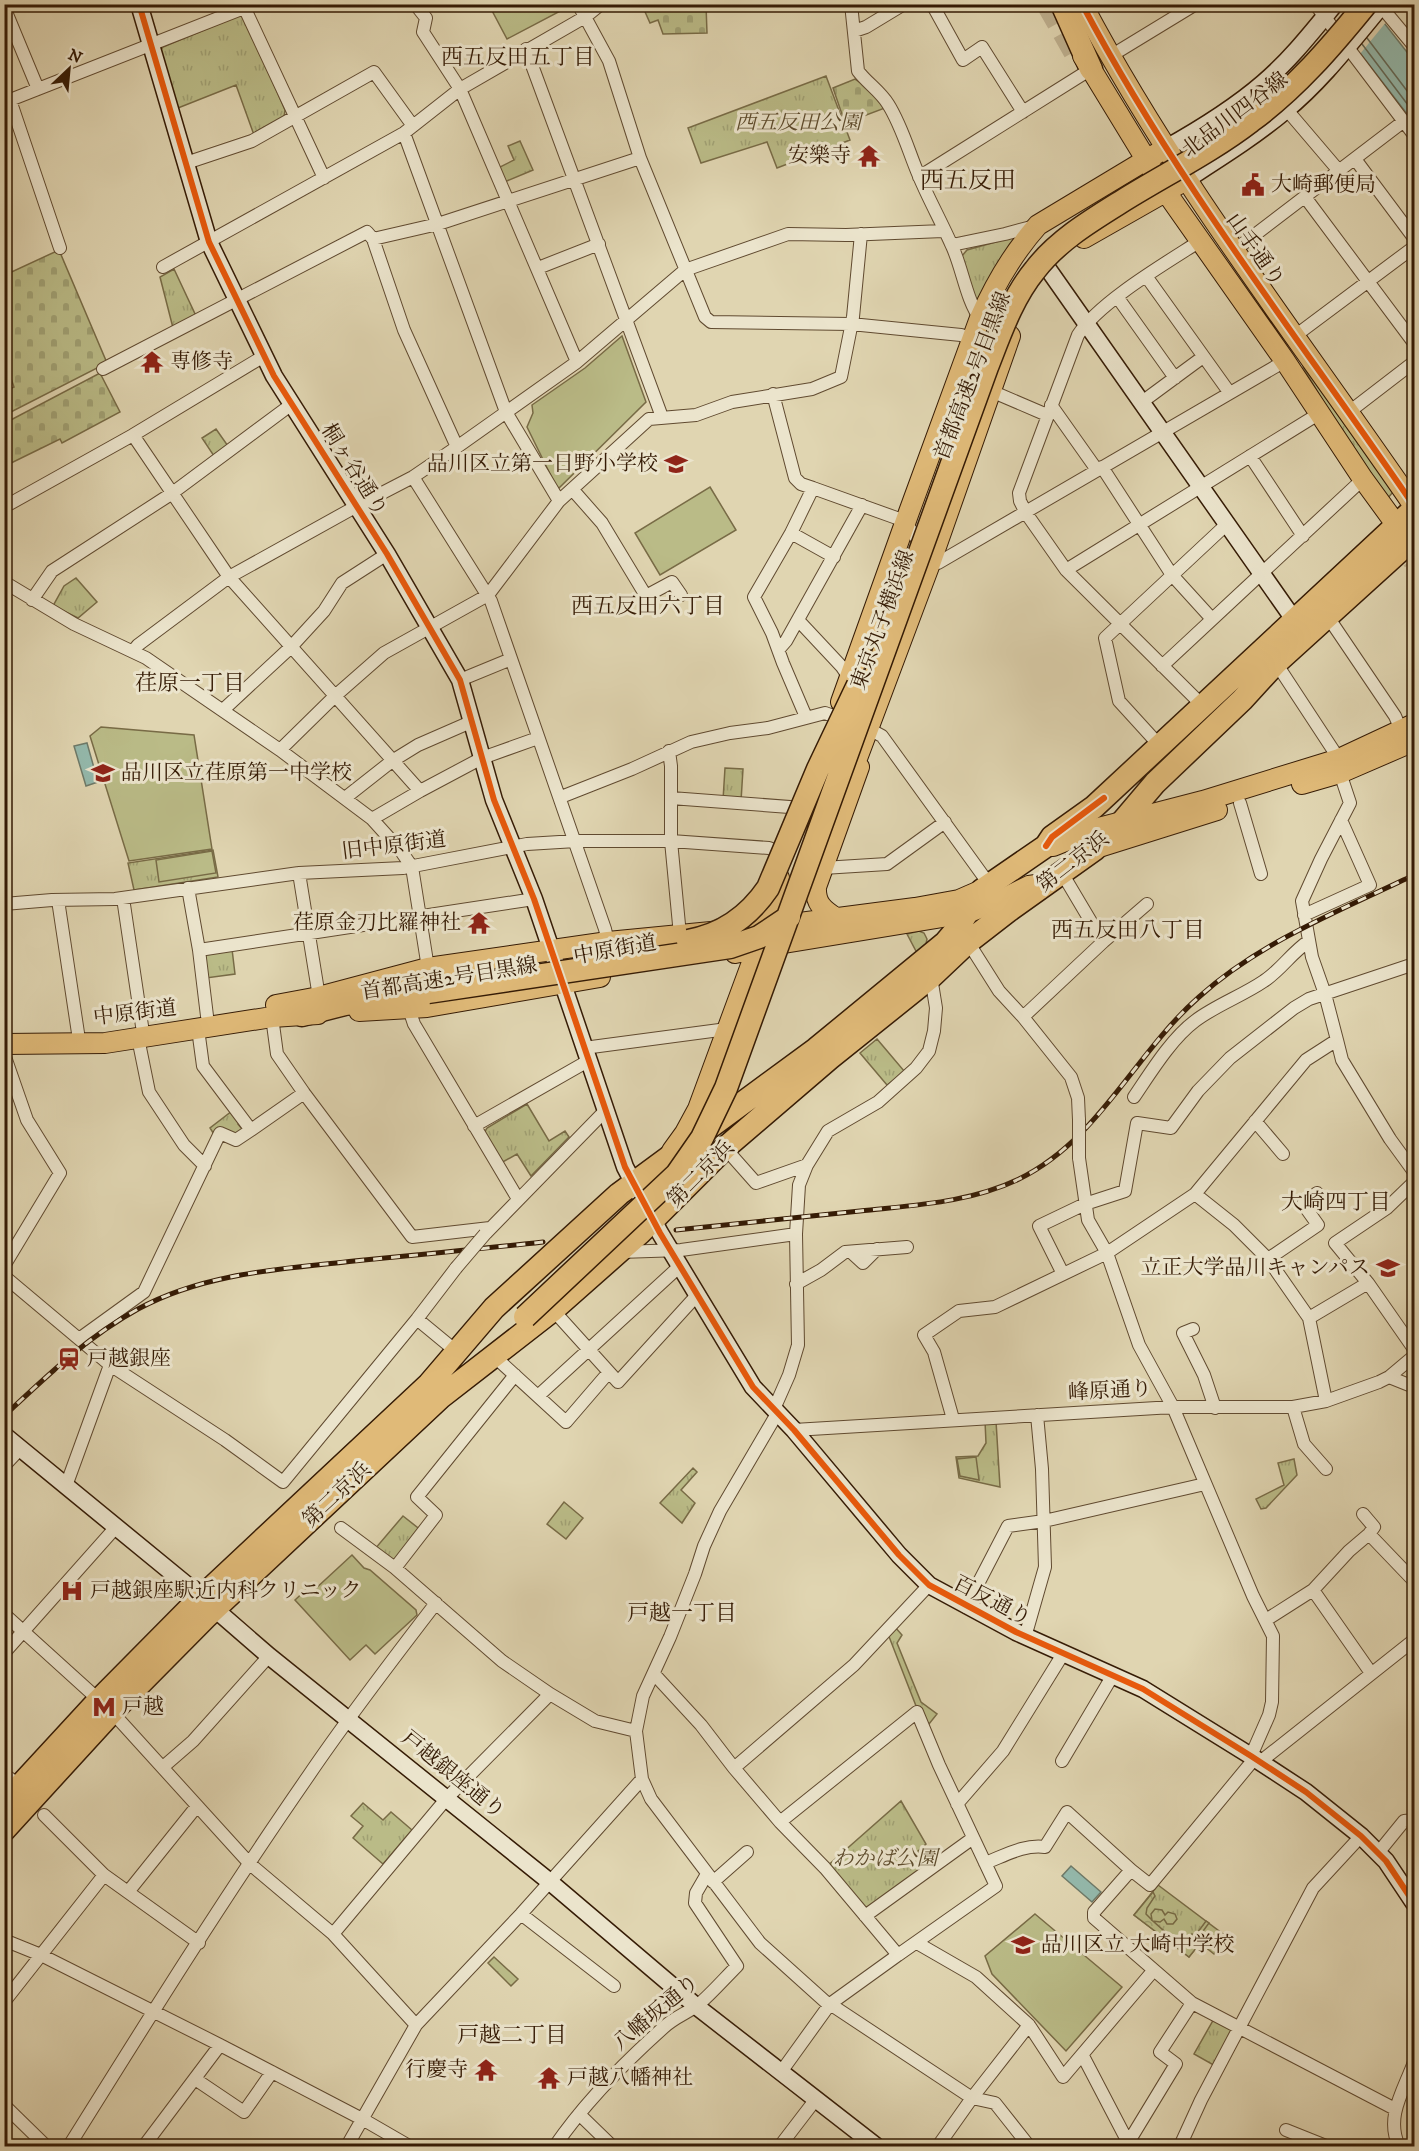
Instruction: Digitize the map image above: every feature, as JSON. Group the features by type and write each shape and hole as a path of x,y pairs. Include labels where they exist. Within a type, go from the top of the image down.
{"highway":[{"path":"1062,4 1100,63"},
{"name":"首都高速2号目黒線","path":"521,1312 656,1177 681,1147 693,1128 716,1076 854,681 988,325 1015,274 1041,242 1069,219 1216,131 1268,93 1302,60 1350,4"},
{"name":"首都高速2号目黒線","path":"302,1015 428,981 730,947 759,938 790,916 803,901 813,884 831,838 1002,330 1016,298 1034,271 1051,252 1082,226 1222,141 1277,101 1329,49 1377,6"},
{"path":"1409,539 1414,508"},
{"name":"第二京浜","path":"435,1391 457,1352 494,1308 619,1194 816,1049 941,946 956,930 986,887 1046,846 1052,837 1242,700 1276,663 1328,617 1409,539"},
{"name":"第二京浜","path":"4,1830 106,1706 207,1603 435,1391 495,1357 553,1310 653,1220 725,1148 830,1058 931,977 968,942 1095,849 1122,822 1203,706 1295,621 1409,539"},
{"name":"首都高速2号目黒線","path":"435,1391 521,1312 665,1187 693,1154 711,1122 730,1077 924,562"},
{"name":"首都高速2号目黒線","path":"319,997 693,940 719,932 734,923 755,905 772,880 854,681"},
{"name":"第二京浜","path":"4,1803 12,1780 106,1706"}],"main road":[{"name":"山手通り","path":"1054,4 1166,148 1414,508"},
{"name":"山手通り","path":"1082,4 1100,63 1147,160 1166,192 1286,361 1363,479 1409,539"},
{"name":"東京丸子横浜線","path":"669,1156 698,1109 757,949 802,808 836,717 854,681 905,521 991,293 1021,243 1038,225 1166,148"},
{"name":"東京丸子横浜線","path":"725,1148 730,1096 740,1066 784,942 869,729 924,562 1021,310 1037,282 1048,269 1084,238 1186,180"},
{"path":"1095,849 1240,803 1339,766 1410,732 1404,719 1414,713"},
{"path":"836,918 824,910 817,901 816,887 867,747 869,729"},
{"path":"1165,810 1151,807 1148,799 1167,755"},
{"path":"1046,846 1053,846 1095,828 1339,766"},
{"name":"東京丸子横浜線","path":"720,930 751,906 766,889 786,856"},
{"name":"中原街道","path":"202,1022 409,1009 562,984 757,949 784,942 967,913 1029,886 1054,878"},
{"name":"中原街道","path":"428,981 550,950 915,909 959,900 986,887"},
{"path":"929,920 939,929 941,946"},
{"name":"中原街道","path":"4,1033 140,1032 202,1022 319,997"},
{"name":"中原街道","path":"4,1044 105,1043 140,1032"}],"street":[{"name":"桐ヶ谷通り","path":"138,4 209,242 264,356 387,554 460,680 494,800 534,899 604,1112"},
{"path":"415,4 426,18 423,32 460,89 577,362"},
{"path":"578,4 609,61 640,158 705,317 711,322 851,324 961,335 973,339"},
{"path":"163,267 408,130 460,89 585,17 601,4"},
{"path":"851,4 858,71 878,90 890,106 943,231 952,245 973,310 980,318"},
{"path":"854,31 866,27 904,4"},
{"path":"932,4 963,60 982,47 1023,112"},
{"path":"919,177 1196,4"},
{"path":"1377,6 1414,46"},
{"name":"北品川四谷線","path":"1186,180 1231,152 1287,110 1348,45 1377,6"},
{"path":"4,7 38,89"},
{"path":"60,248 10,100 250,7 295,116 324,178"},
{"path":"1325,10 1414,135"},
{"name":"北品川四谷線","path":"1166,148 1213,120 1262,84 1287,60 1325,10"},
{"path":"526,50 662,417"},
{"path":"186,163 252,141 374,72 408,130 438,224 506,412 559,501"},
{"path":"1287,110 1339,171"},
{"path":"1235,250 1404,121"},
{"path":"373,239 438,224 640,158"},
{"path":"1355,159 1414,238"},
{"path":"1305,197 1414,343"},
{"path":"952,245 1038,225"},
{"path":"133,651 229,577 413,477 457,447 577,362 628,321 685,270 788,234 943,231"},
{"path":"103,369 367,232 373,239 405,330 457,447"},
{"path":"280,750 335,696 384,653 488,595 559,501 649,418 696,415 732,402 812,389 841,377 851,324 861,234"},
{"path":"1200,240 1146,276 1086,323 1078,335 1019,493 1026,513 1066,570 1203,706"},
{"path":"538,268 599,244"},
{"path":"1295,336 1414,247"},
{"path":"1048,269 1295,621"},
{"path":"1146,276 1229,392"},
{"path":"1118,298 1175,378"},
{"path":"4,507 133,435 264,356"},
{"path":"1142,402 1203,357"},
{"path":"773,394 795,478 801,484 813,489 905,521 924,562 938,563 1229,392 1286,361"},
{"path":"1349,412 1414,362"},
{"path":"991,391 1049,410 1100,469 1141,525 1172,575 1212,620"},
{"path":"32,600 52,571 171,494 292,404"},
{"path":"1066,570 1320,413"},
{"path":"133,435 229,577 420,791"},
{"path":"1250,456 1303,536"},
{"path":"413,477 488,595 561,797 608,942"},
{"path":"1162,666 1363,479"},
{"path":"572,489 602,523 646,596 672,582 681,595"},
{"path":"806,717 779,649 754,597 813,489"},
{"path":"779,649 786,641 862,505"},
{"path":"1167,755 1119,701 1105,638 1227,524"},
{"path":"791,533 834,557"},
{"path":"223,710 291,647 324,611 342,583 387,554"},
{"path":"4,582 74,624 146,658 280,750 372,819 401,850 412,867 421,917 428,981"},
{"path":"1328,617 1395,716 1410,732"},
{"path":"798,620 854,681"},
{"path":"460,680 511,659"},
{"path":"1276,663 1339,766 1350,803 1302,901 1312,957 1325,994 1342,1060 1390,1138 1414,1172"},
{"path":"561,797 692,742 730,733 768,728 825,713 836,717"},
{"path":"345,798 392,761 424,742 473,721"},
{"path":"869,729 882,736 945,822 986,887"},
{"path":"372,819 482,758 538,738"},
{"path":"669,751 671,841 680,935"},
{"path":"671,798 802,808"},
{"path":"1240,803 1261,874"},
{"path":"1304,915 1370,885 1341,820"},
{"path":"823,868 886,864 945,822"},
{"name":"旧中原街道","path":"4,904 123,898 299,873 355,872 412,867 527,844 576,841 671,841 769,848 786,856"},
{"path":"299,873 319,997"},
{"path":"1054,878 1102,942"},
{"path":"188,888 199,950 203,1066 251,1130"},
{"path":"123,898 149,1092 184,1145 205,1166"},
{"path":"199,950 534,899"},
{"path":"58,900 78,1033"},
{"path":"1023,1017 1102,942 1147,904"},
{"path":"1134,1097 1153,1069 1191,1024 1266,980 1309,941"},
{"path":"968,942 999,991 1071,1077 1078,1098 1079,1158 1088,1220 1107,1253 1139,1345 1173,1407 1253,1596 1273,1636 1272,1700 1255,1759"},
{"path":"1063,1274 1039,1226 1085,1204 1125,1191 1137,1123 1171,1128 1198,1091 1230,1058 1309,999 1414,964"},
{"path":"931,977 936,1008 929,1051 916,1068 878,1102 828,1131 807,1165 800,1185 796,1234 798,1345 789,1375 776,1411 720,1511 643,1696 636,1731 642,1779 651,1799 760,1943 830,2004 972,2098 995,2103 1029,2146"},
{"path":"409,1009 414,1024 518,1199"},
{"path":"272,1017 278,1054 304,1093 412,1237 488,1231"},
{"path":"474,1126 586,1054 727,1029"},
{"path":"953,1419 934,1352 924,1335 959,1311 995,1307 1107,1253 1195,1194 1306,1060 1337,1040"},
{"path":"4,1054 27,1120 60,1173 4,1266"},
{"path":"79,1339 144,1292 220,1133 236,1140 304,1093"},
{"path":"4,1276 110,1365 225,1440 284,1482 488,1231 604,1112"},
{"name":"百反通り","path":"604,1112 624,1167 753,1387 794,1430 899,1555 929,1585 1025,1637 1143,1689 1306,1792 1361,1836 1378,1853 1414,1903"},
{"path":"1255,1121 1283,1154"},
{"path":"725,1148 756,1183 807,1165"},
{"path":"1414,1182 1387,1208 1335,1243 1368,1283 1414,1348"},
{"path":"1268,1259 1318,1226 1303,1204 1317,1193"},
{"path":"1195,1194 1234,1225 1268,1259 1310,1318 1326,1401"},
{"path":"618,1252 676,1258 796,1234"},
{"path":"796,1284 821,1270 845,1252 907,1247"},
{"path":"538,1396 589,1350 676,1258"},
{"path":"1310,1318 1368,1283"},
{"path":"553,1310 618,1382 698,1294"},
{"path":"417,1319 457,1352"},
{"path":"1193,1329 1183,1333 1204,1375 1215,1408"},
{"name":"峰原通り","path":"794,1430 1173,1407 1293,1407 1326,1401 1389,1377 1414,1356"},
{"path":"495,1357 566,1422 609,1372"},
{"path":"66,1486 110,1365"},
{"path":"395,1568 436,1515 417,1497 515,1375"},
{"path":"1389,1377 1414,1388"},
{"path":"1293,1407 1304,1444 1326,1469"},
{"path":"1025,1637 1045,1567 1037,1415"},
{"name":"戸越銀座通り","path":"4,1435 348,1721 550,1882 696,2006 876,2146"},
{"path":"4,1466 21,1448"},
{"path":"966,1607 1008,1526 1044,1521 1205,1484"},
{"path":"1266,1620 1313,1590 1349,1551 1369,1534 1374,1527 1363,1514"},
{"path":"4,1653 116,1527"},
{"path":"341,1528 395,1568 502,1661 595,1721 636,1731"},
{"path":"1369,1534 1414,1581"},
{"path":"734,1767 854,1665 929,1585"},
{"path":"1313,1590 1371,1673"},
{"path":"69,2146 152,2012 250,1864 348,1721 436,1603"},
{"path":"4,1614 106,1706 250,1864 333,1934 416,2025"},
{"path":"985,1863 1022,1848 1036,1845 1045,1847 1067,1812 1150,1885 1255,1759 1414,1640"},
{"path":"957,1804 1003,1751 1063,1654"},
{"path":"163,1767 193,1741 269,1656"},
{"path":"654,1674 701,1725 780,1822 825,1868 898,1955"},
{"path":"1062,1761 1113,1675"},
{"path":"333,1934 447,1798 550,1694"},
{"path":"780,1822 917,1712 996,1886 980,1895 830,2004 781,2072"},
{"path":"347,2146 364,2120 416,2025 521,1914 642,1779"},
{"path":"128,1892 197,1806"},
{"path":"44,1815 104,1875 199,1943"},
{"path":"1378,1853 1404,1821 1414,1820"},
{"path":"1180,2146 1201,2100 1312,1888 1361,1836"},
{"path":"865,1916 973,1838"},
{"path":"710,1878 747,1852"},
{"path":"1131,1870 1094,1912 1094,1918 1153,1971 1192,2002 1395,2109"},
{"path":"4,2002 104,1875"},
{"name":"八幡坂通り","path":"555,2146 579,2115 626,2063 666,2025 696,2006 737,1966 695,1903 696,1893 710,1878"},
{"path":"521,1914 614,1986"},
{"path":"4,1940 41,1955 220,2045 364,2120 408,2146"},
{"path":"917,1943 976,1977 1029,2025 1063,2077 1153,1971"},
{"path":"1129,2145 1176,2064 1160,2052 1192,2002"},
{"path":"938,2146 1029,2025"},
{"path":"146,2146 220,2045"},
{"path":"1083,2056 1119,2121 1129,2145"},
{"path":"1399,2146 1393,2123 1395,2109 1414,2062"},
{"path":"195,2079 244,2112 272,2072"},
{"path":"780,2146 816,2099"},
{"path":"4,2105 45,2146"},
{"path":"579,2115 612,2146"},
{"path":"1286,2130 1326,2146"}],"green space":[{"path":"566,4 568,7 507,39 489,5"},
{"path":"642,5 706,5 707,33 663,34 658,20 650,23"},
{"path":"240,15 245,17 285,110 284,117 254,135 236,85 178,108 159,52 163,47"},
{"name":"西五反田公園","path":"826,76 850,140 777,168 767,142 701,163 688,128"},
{"path":"855,79 872,90 885,108 845,123 833,88"},
{"path":"520,141 533,170 502,183 496,169 514,160 508,146"},
{"path":"1021,235 978,306 962,256 967,250"},
{"path":"59,250 107,363 5,415 5,391 14,387 5,361 5,275"},
{"path":"174,269 196,316 173,328 160,277"},
{"path":"622,336 646,402 559,488 527,427 533,413 532,405 585,368"},
{"path":"1305,365 1393,492 1387,499 1348,444 1303,367"},
{"path":"100,373 120,412 62,443 60,439 5,466 5,423"},
{"path":"216,429 228,446 214,456 202,438"},
{"path":"710,487 736,530 660,575 635,533"},
{"path":"76,578 97,602 78,618 53,606 64,586"},
{"path":"101,727 194,735 212,849 129,861 90,736"},
{"path":"725,768 743,769 741,801 723,800"},
{"path":"213,850 218,877 134,890 128,863"},
{"path":"212,851 216,873 159,882 156,860"},
{"path":"919,931 924,933 927,939 926,944 917,953 907,934"},
{"path":"232,949 235,974 206,978 202,953"},
{"path":"877,1039 905,1072 887,1085 860,1053"},
{"path":"527,1104 549,1141 565,1131 569,1137 531,1176 517,1154 501,1163 484,1133 487,1128"},
{"path":"232,1111 240,1122 238,1124 242,1129 240,1134 215,1136 210,1128"},
{"path":"985,1421 996,1421 1000,1487 959,1478 956,1457 978,1456 986,1443"},
{"path":"976,1457 979,1480 960,1476 957,1459"},
{"path":"1294,1459 1297,1475 1266,1508 1261,1509 1256,1499 1284,1485 1278,1463"},
{"path":"693,1468 697,1472 681,1490 695,1503 682,1523 660,1503"},
{"path":"564,1502 583,1518 566,1539 547,1524"},
{"path":"403,1516 422,1531 395,1565 374,1550"},
{"path":"352,1555 364,1568 370,1570 416,1610 417,1615 375,1654 366,1645 350,1660 295,1600 309,1587 313,1591"},
{"path":"895,1627 902,1635 897,1643 921,1702 937,1714 925,1729 888,1634"},
{"name":"わかば公園","path":"901,1801 926,1844 918,1851 930,1868 865,1916 825,1868"},
{"path":"363,1803 383,1820 391,1812 412,1830 383,1864 353,1838 363,1826 351,1816"},
{"path":"1158,1885 1227,1937 1214,1954 1200,1943 1189,1957 1134,1915"},
{"path":"1153,1892 1155,1896 1146,1914 1152,1920 1151,1914 1155,1909 1162,1910 1165,1915 1168,1912 1175,1914 1177,1919 1173,1924 1167,1924 1164,1919 1160,1922 1153,1921 1181,1946 1189,1942 1192,1934 1195,1936 1206,1921 1209,1923 1198,1938 1202,1941 1189,1957 1134,1915"},
{"path":"1035,1914 1122,1987 1066,2051 992,1974 985,1956"},
{"path":"494,1957 518,1979 511,1986 488,1963"},
{"path":"1215,2017 1236,2029 1217,2067 1194,2054"}],"water":[{"path":"1323,5 1370,5 1414,61 1414,123"},
{"path":"87,743 98,782 86,786 74,746"},
{"path":"1071,1866 1101,1892 1092,1902 1062,1876"}],"pier":[{"path":"1322,5 1373,5 1387,21 1360,54"}],"tunnel":[{"path":"1047,4 1076,55"},
{"path":"1394,532 1414,561"}],"railway":[{"path":"676,1230 941,1202 981,1193 1019,1179 1047,1162 1072,1142 1115,1095 1176,1020 1223,977 1302,928 1414,875"},
{"path":"4,1416 68,1358 119,1320 163,1297 189,1287 271,1270 543,1242"}],"cycle path":[{"path":"139,4 209,242 274,376 387,554 460,680 494,800 534,899 625,1167 660,1233 753,1387 794,1430 899,1555 929,1585 1016,1632 1143,1689 1306,1792 1361,1836 1386,1861 1414,1903"},
{"path":"1082,4 1119,70 1199,198 1414,506"},
{"path":"1046,846 1052,837 1104,798"}],"place":[{"name":"安樂寺","path":"869,156"},
{"name":"大崎郵便局","path":"1253,185"},
{"name":"専修寺","path":"152,362"},
{"name":"品川区立第一日野小学校","path":"676,464"},
{"name":"品川区立荏原第一中学校","path":"103,773"},
{"name":"荏原金刀比羅神社","path":"479,923"},
{"name":"立正大学品川キャンパス","path":"1388,1268"},
{"name":"戸越銀座","path":"69,1359"},
{"name":"戸越銀座駅近内科クリニック","path":"72,1591"},
{"name":"戸越","path":"104,1707"},
{"name":"品川区立 大崎中学校","path":"1023,1945"},
{"name":"行慶寺","path":"486,2070"},
{"name":"戸越八幡神社","path":"549,2078"}],"district":[{"name":"西五反田五丁目","path":"518,57"},
{"name":"西五反田","path":"968,181"},
{"name":"西五反田六丁目","path":"648,606"},
{"name":"荏原一丁目","path":"190,683"},
{"name":"西五反田八丁目","path":"1128,930"},
{"name":"大崎四丁目","path":"1336,1202"},
{"name":"戸越一丁目","path":"682,1613"},
{"name":"戸越二丁目","path":"512,2035"}]}
